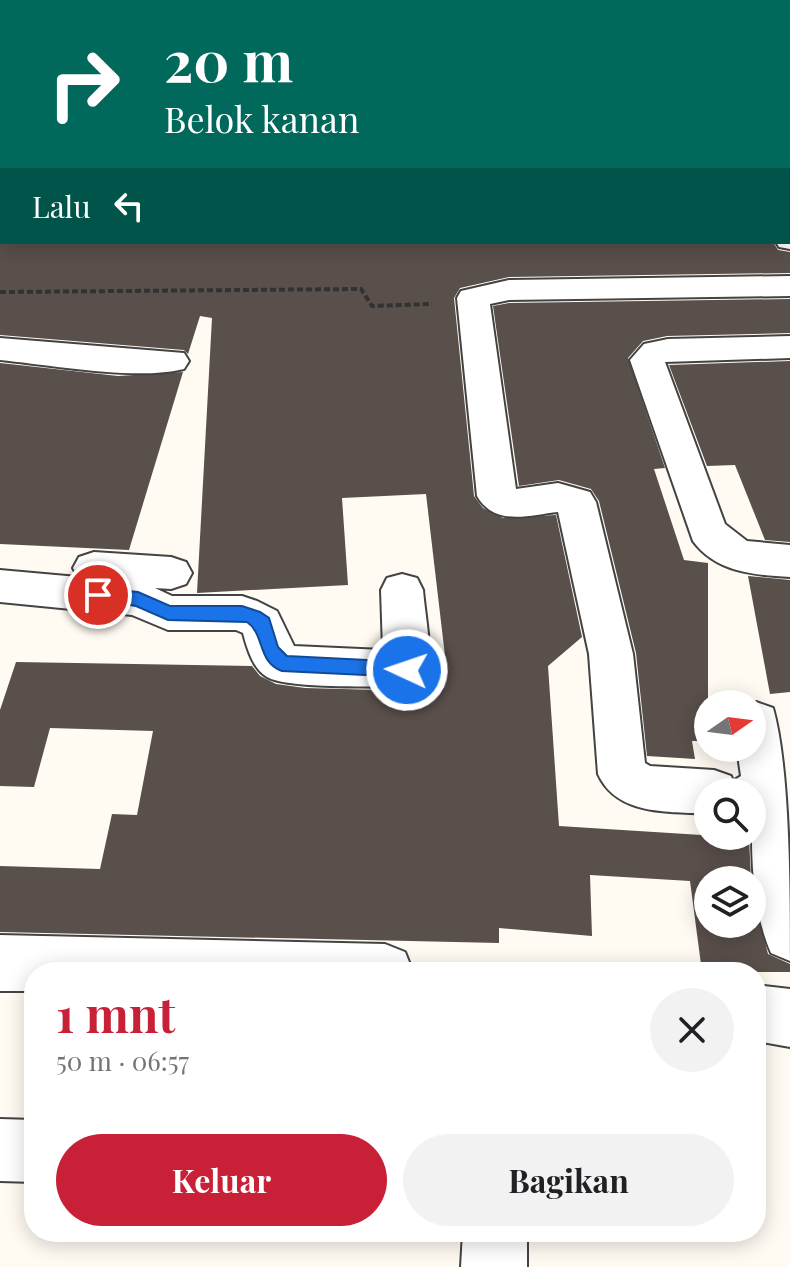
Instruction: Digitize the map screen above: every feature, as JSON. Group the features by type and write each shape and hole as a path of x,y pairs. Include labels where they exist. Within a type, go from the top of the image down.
{"street":[{"path":"694,791 641,787 622,774 611,654 576,502 565,498 510,504 497,496 473,298 509,290 790,286"},
{"path":"790,347 668,350 656,352 647,360 714,543 733,555 790,561"},
{"path":"0,349 116,360 172,361"},
{"path":"0,562 171,573"},
{"path":"0,586 138,599 173,613 242,613 262,623 270,650 282,664 406,679 402,590"},
{"path":"766,823 790,934"},
{"path":"0,963 24,964"},
{"path":"766,1014 790,1018"},
{"path":"0,1150 24,1151"},
{"path":"494,1267 495,1242"}],"path":[{"path":"0,292 361,289 369,305 377,307 473,298"}],"building":[{"path":"0,244 774,244 778,250 790,252 790,273 509,277 460,288 454,298 474,496 483,508 503,518 556,515 582,637 548,666 559,826 694,835 694,850 750,850 750,866 694,866 694,911 690,881 590,875 592,936 499,928 499,943 0,932 0,866 100,869 112,814 137,815 153,731 50,728 34,787 0,786 0,710 16,662 252,666 260,676 276,684 380,690 388,706 404,711 424,704 432,672 447,673 426,494 342,498 348,585 197,593 212,318 200,316 188,354 184,350 0,335"},
{"path":"790,299 790,333 667,336 643,341 628,358 665,468 654,469 684,560 708,563 708,690 694,690 694,759 647,756 636,653 599,501 591,489 559,480 519,486 493,306 509,303"},
{"path":"790,361 790,542 765,540 735,465 707,466 669,365"},
{"path":"0,363 118,376 183,372 129,550 0,544"},
{"path":"748,576 790,580 790,692 770,694"},
{"path":"698,938 764,938 768,954 790,964 790,972 766,972 766,962 701,962"}],"route":[{"path":"98,595 138,599 168,613 242,613 253,617 262,623 270,650 282,664 407,670"}]}
